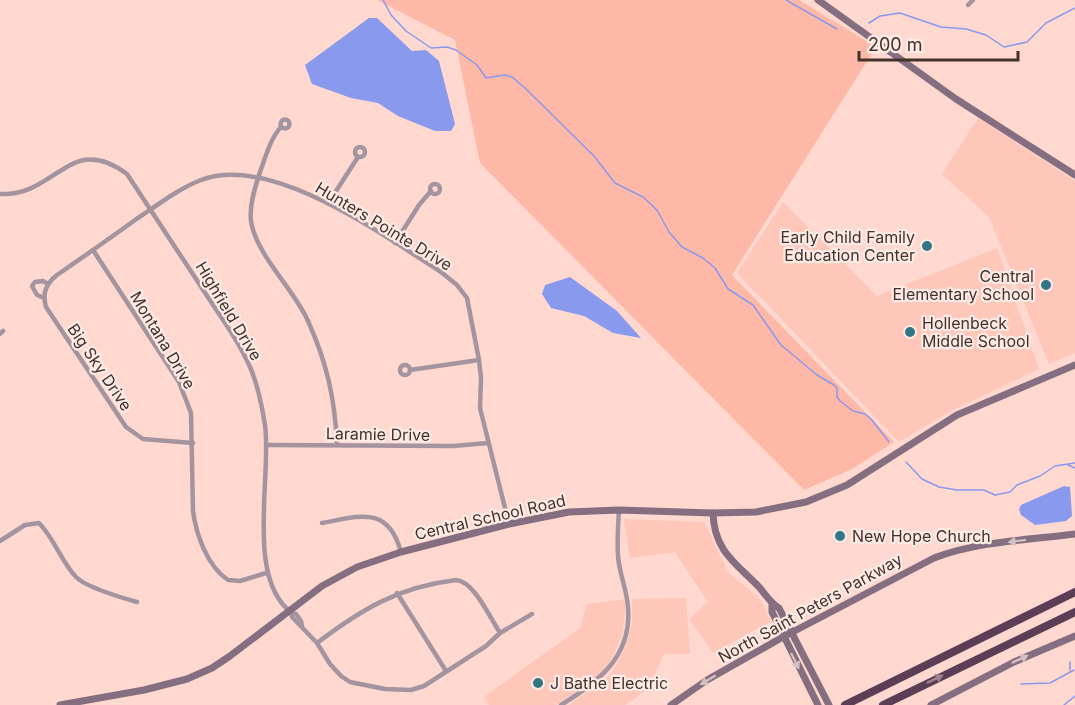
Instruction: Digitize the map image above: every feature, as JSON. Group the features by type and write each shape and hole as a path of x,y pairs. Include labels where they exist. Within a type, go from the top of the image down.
{"highway":[{"path":"845,705 1075,592"},
{"path":"883,705 1075,612"}],"main road":[{"path":"818,0 956,99 1075,175"},
{"name":"Central School Road","path":"60,705 154,688 187,679 212,668 322,586 357,567 401,552 509,524 569,512 766,511 827,495 869,472 957,415 1075,365"},
{"path":"713,513 716,531 728,557 760,588 772,604 779,608 829,705"},
{"name":"North Saint Peters Parkway","path":"671,705 707,680 783,637 919,565 943,555 982,545 1075,534"},
{"path":"772,604 772,612 783,637 818,705"},
{"path":"931,705 1014,662 1075,636"}],"street":[{"path":"968,5 973,0"},
{"path":"281,127 272,140 258,178 251,210 253,231 259,244 308,319 324,359 334,400 337,445"},
{"path":"328,202 358,157"},
{"name":"Highfield Drive","path":"0,194 14,194 28,190 41,184 68,165 83,159 93,159 116,166 128,174 243,352 250,367 256,382 267,445 264,548 266,573 291,617 318,643 341,676 360,685 399,690 411,690 424,686 486,646 500,633 532,614"},
{"name":"Hunters Pointe Drive","path":"44,298 37,295 32,286 34,282 39,281 47,286 57,275 151,209 184,189 209,178 234,175 258,178 308,193 328,202 441,272 457,285 467,298 479,360 480,408 509,524"},
{"path":"395,243 419,205 431,191"},
{"name":"Montana Drive","path":"93,250 179,382 191,413 194,521 201,542 214,565 225,578 240,581 266,573"},
{"path":"44,298 47,286"},
{"name":"Big Sky Drive","path":"44,298 46,307 126,427 143,439 193,443"},
{"path":"410,370 479,360"},
{"name":"Laramie Drive","path":"267,445 453,446 488,443"},
{"path":"561,705 604,675 626,637 628,609 618,556 619,510"},
{"path":"322,523 374,516 392,529 401,552"},
{"path":"0,541 25,525 39,523 49,533 75,576 84,583 137,602"},
{"path":"318,643 368,606 398,593 448,580 464,581 472,589 500,633"},
{"path":"398,593 446,671"}],"shaded area":[{"path":"377,0 799,0 876,47 732,275 894,442 852,469 804,490 480,163 455,40"},
{"name":"Central Elementary School","path":"978,118 1075,181 1075,353 1049,364 989,217 942,174"},
{"name":"Hollenbeck Middle School","path":"783,202 877,296 997,248 1039,369 953,410 899,442 737,273"},
{"path":"624,519 704,522 728,572 760,599 771,621 713,653 689,619 708,602 675,552 630,558"},
{"path":"686,598 690,654 664,654 648,689 625,705 569,705 610,675 625,649 632,623 632,599"},
{"path":"626,599 623,632 613,657 602,673 556,705 489,705 484,697 580,628 587,604"}],"water":[{"path":"369,18 377,18 412,51 426,50 439,61 455,124 451,131 435,131 398,116 378,103 351,98 312,84 305,65"},
{"path":"570,277 617,311 641,338 613,333 584,316 551,308 542,294 545,285"},
{"path":"1064,486 1070,487 1072,516 1066,521 1035,525 1021,515 1019,509 1021,505"}],"waterway":[{"path":"383,0 391,15 406,31 431,48 447,47 456,50 477,65 486,78 505,75 512,77 525,88 594,156 615,183 643,197 657,210 669,232 682,247 703,258 715,268 728,289 753,305 781,345 817,375 834,385 840,401 853,411 865,414 871,419 889,442"},
{"path":"786,0 837,29"},
{"path":"869,23 880,16 900,13 941,27 966,29 986,35 1004,47 1027,42 1046,23 1075,8"},
{"path":"906,462 922,479 939,487 984,490 995,495 1010,492 1017,485 1040,476 1055,466 1075,463"},
{"path":"1068,465 1075,468"},
{"path":"1070,662 1070,670"},
{"path":"1021,684 1050,683 1074,670"},
{"path":"1064,705 1075,696"}],"place":[{"name":"Early Child Family Education Center","path":"927,246"},
{"name":"Central Elementary School","path":"1046,285"},
{"name":"Hollenbeck Middle School","path":"910,332"},
{"name":"New Hope Church","path":"840,536"},
{"name":"J Bathe Electric","path":"538,683"}]}
